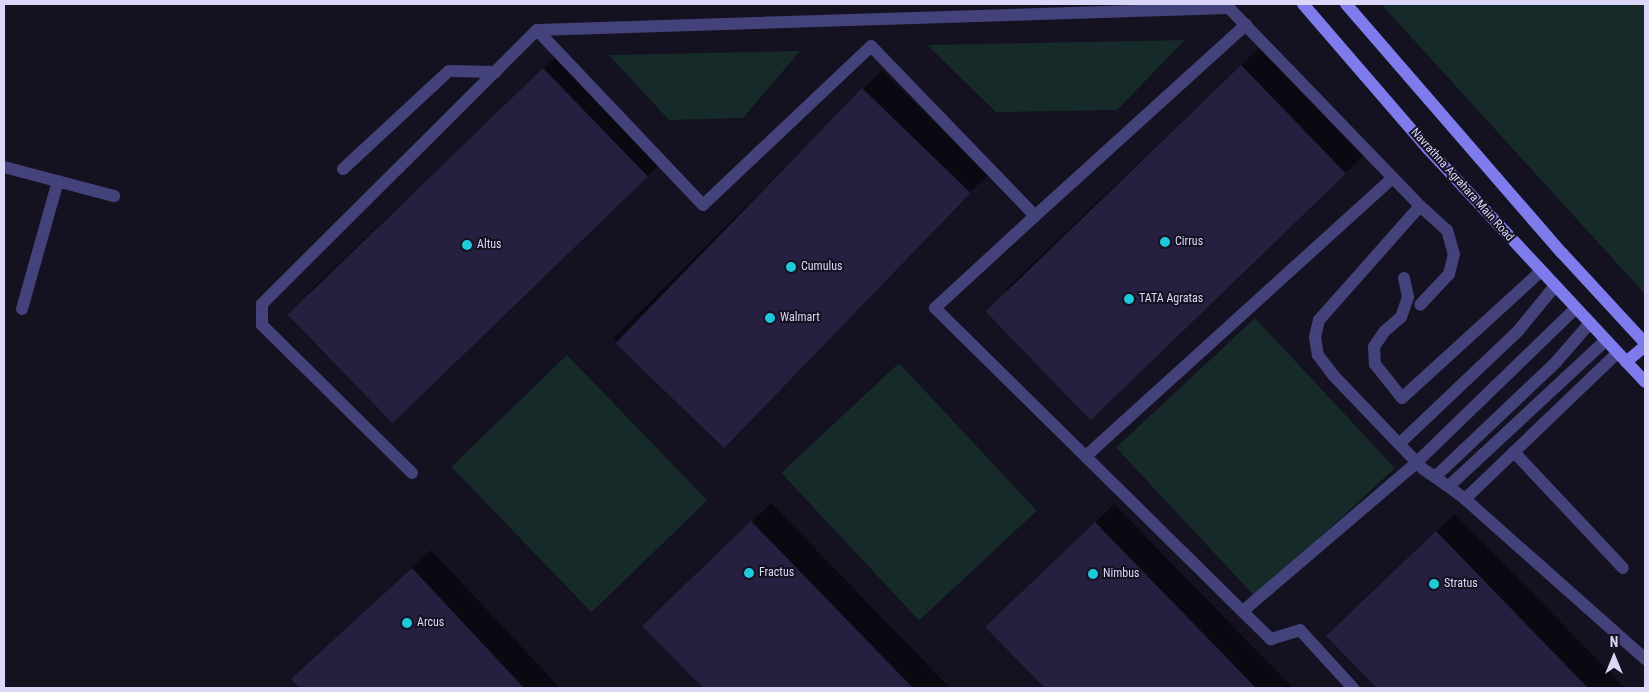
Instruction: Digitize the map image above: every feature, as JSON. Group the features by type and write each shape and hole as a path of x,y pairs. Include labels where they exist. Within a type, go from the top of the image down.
{"street":[{"name":"Navrathna Agrahara Main Road","path":"1304,4 1428,149 1540,272 1645,382"},
{"path":"1346,4 1562,253 1645,342"},
{"path":"412,473 262,325 262,304 538,30 1229,8 1420,206 1447,230 1454,254 1449,274 1420,305"},
{"path":"1246,26 935,308 1272,639 1300,630 1353,688"},
{"path":"538,30 703,205 871,46 1035,216"},
{"path":"343,169 449,71 496,72"},
{"path":"4,167 114,196"},
{"path":"1086,456 1393,178"},
{"path":"22,308 58,181"},
{"path":"1420,206 1319,320 1315,337 1318,355 1333,375 1416,463 1465,499 1645,659"},
{"path":"1404,278 1408,297 1402,317 1384,332 1374,347 1375,364 1402,398 1540,272"},
{"path":"1399,444 1518,331 1554,287"},
{"path":"1243,611 1416,463 1575,309"},
{"path":"1434,477 1556,362 1590,323"},
{"path":"1449,486 1605,341"},
{"path":"1465,499 1514,452 1621,358 1645,346"},
{"path":"1514,452 1624,568"}],"green space":[{"path":"1381,4 1645,4 1645,294"},
{"path":"1185,40 1117,110 996,112 927,45"},
{"path":"800,51 743,118 669,120 609,55"},
{"path":"1255,318 1395,468 1256,598 1116,448"},
{"path":"567,355 707,500 592,612 451,467"},
{"path":"899,363 1037,511 919,621 781,473"}],"building":[{"name":"Cirrus","path":"1241,65 1346,174 1091,420 986,312"},
{"name":"Altus","path":"543,68 648,177 393,423 288,315"},
{"name":"Cumulus","path":"862,88 971,193 724,448 615,343"},
{"name":"Fractus","path":"751,521 913,688 703,688 642,626"},
{"name":"Nimbus","path":"1095,522 1256,688 1045,688 985,627"},
{"name":"Stratus","path":"1436,531 1588,688 1377,688 1326,636"},
{"name":"Arcus","path":"412,568 524,688 300,688 291,679"}],"place":[{"name":"Cirrus","path":"1165,242"},
{"name":"Altus","path":"467,245"},
{"name":"Cumulus","path":"791,267"},
{"name":"TATA Agratas","path":"1129,299"},
{"name":"Walmart","path":"770,318"},
{"name":"Fractus","path":"749,573"},
{"name":"Nimbus","path":"1093,574"},
{"name":"Stratus","path":"1434,584"},
{"name":"Arcus","path":"407,623"}]}
